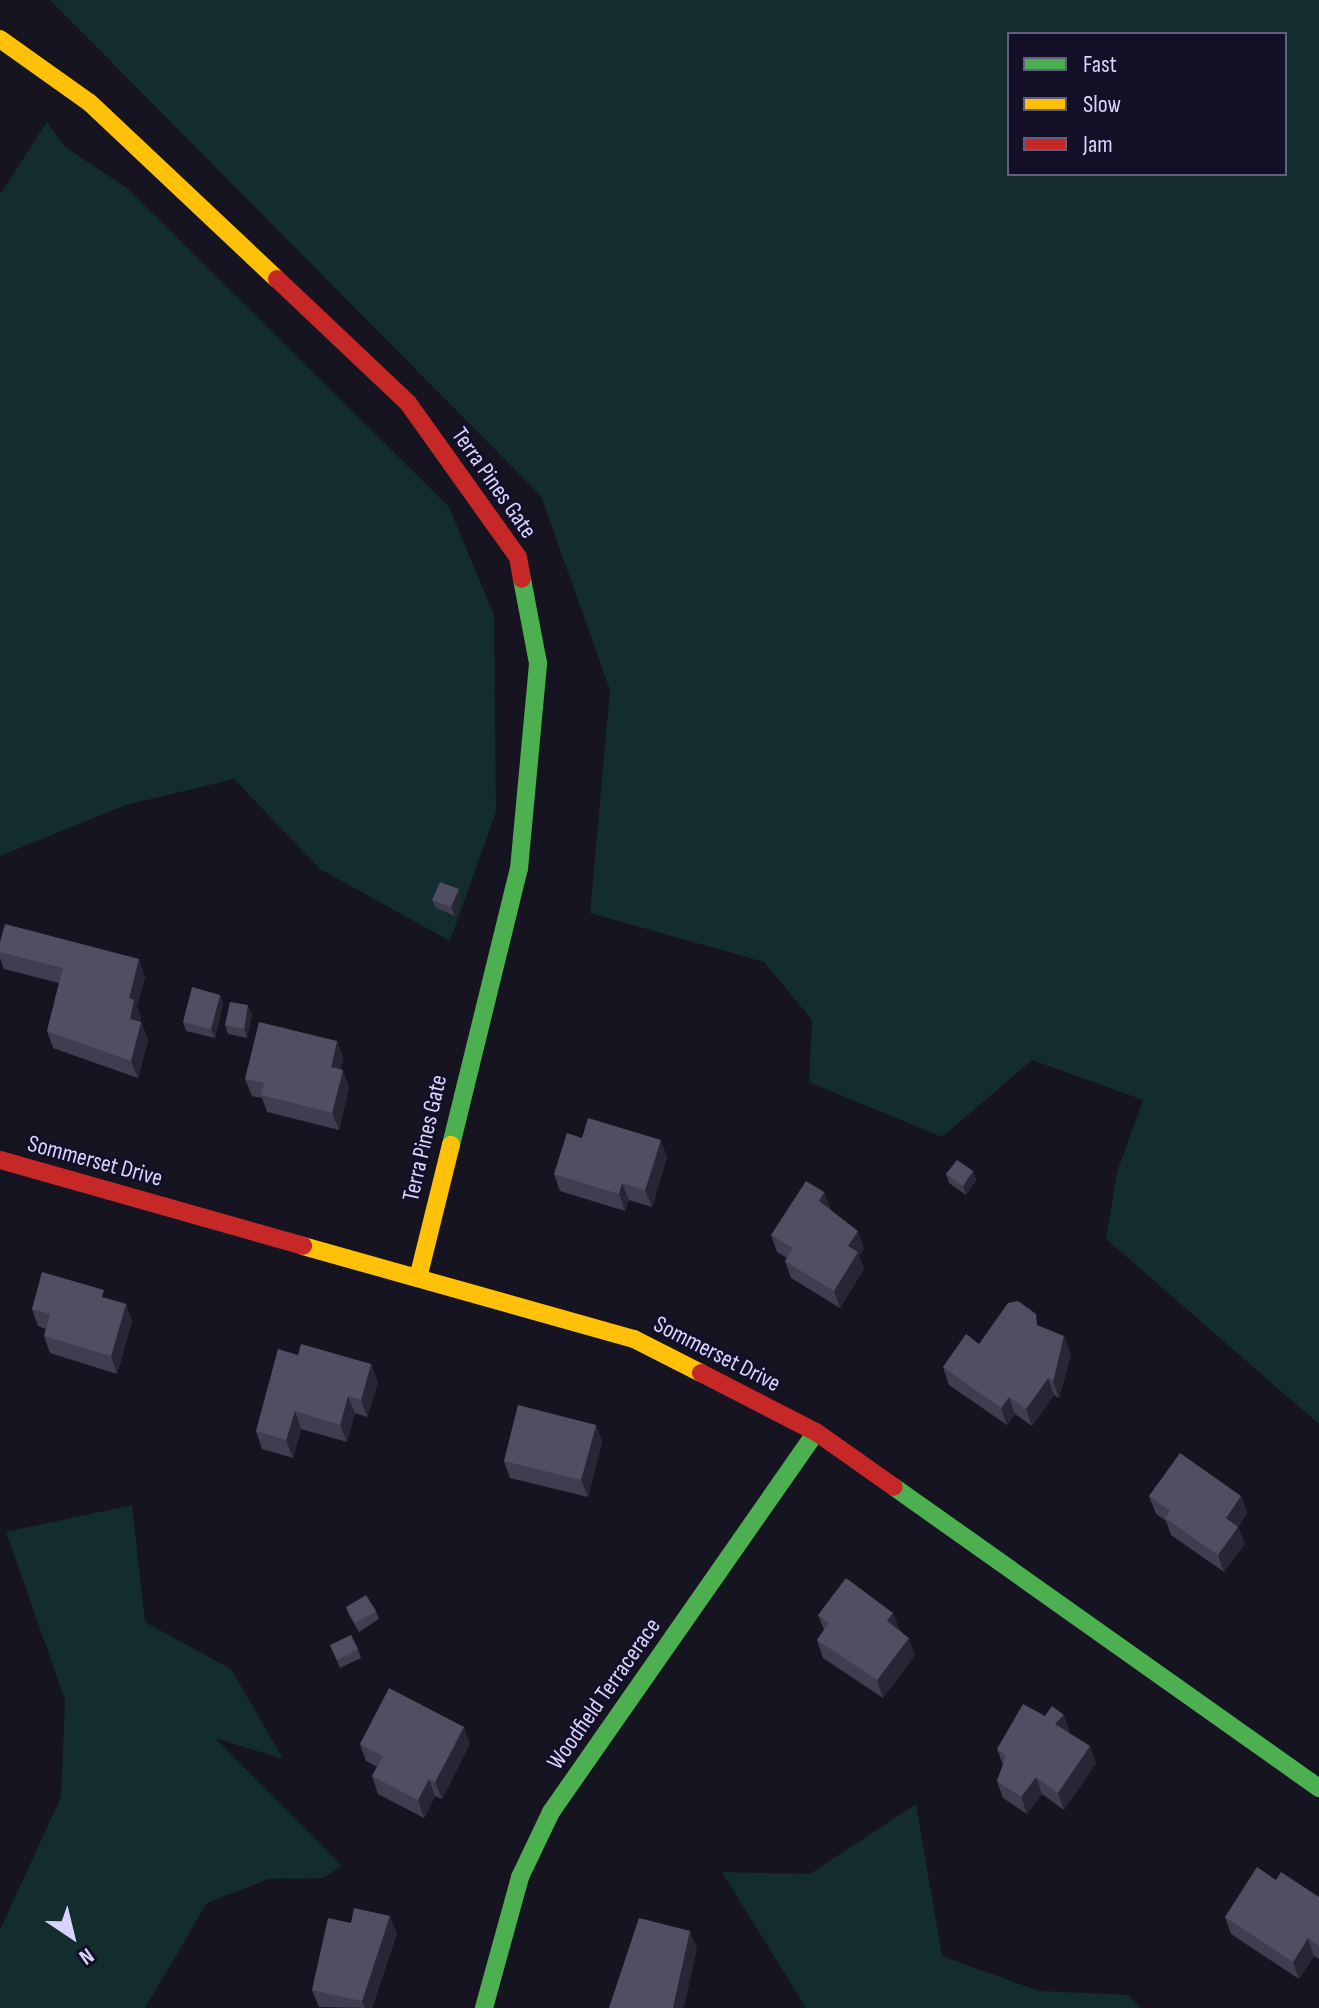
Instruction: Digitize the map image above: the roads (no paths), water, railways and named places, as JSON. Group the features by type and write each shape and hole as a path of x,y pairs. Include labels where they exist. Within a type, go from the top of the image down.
{"street":[{"name":"Terra Pines Gate","path":"0,39 90,103 408,403 518,557 538,663 519,869 419,1274"},
{"name":"Sommerset Drive","path":"0,1160 419,1274 634,1339 816,1432 1319,1788"},
{"name":"Woodfield Terracerace","path":"484,2008 520,1877 551,1812 816,1432"}]}
